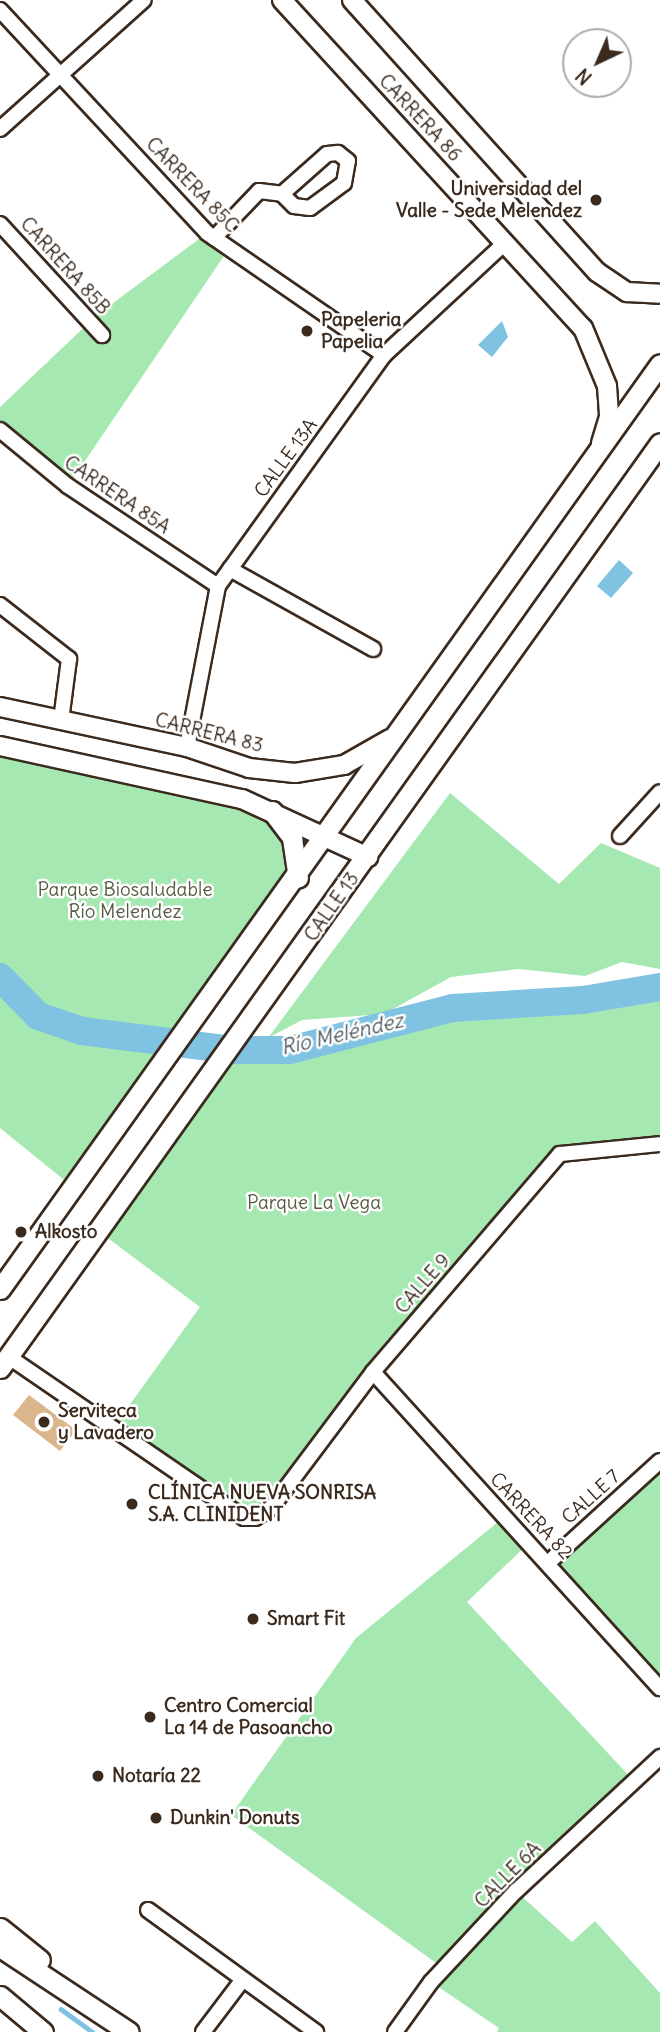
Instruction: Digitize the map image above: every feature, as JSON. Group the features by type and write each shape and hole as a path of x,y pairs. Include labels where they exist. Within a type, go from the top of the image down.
{"main road":[{"path":"0,1289 328,836 399,731 660,364"},
{"name":"CALLE 13","path":"5,1363 208,1083 660,443"},
{"path":"272,811 292,838 298,877"},
{"path":"0,1928 129,2032"},
{"path":"6,1952 91,2004"},
{"path":"0,1996 43,2032"},
{"path":"0,2010 37,2032"}],"street":[{"path":"0,129 144,0"},
{"name":"CARRERA 86","path":"282,0 568,309 592,344 609,401 600,447"},
{"name":"CARRERA 86","path":"352,0 597,272 626,292 660,293"},
{"name":"CARRERA 85C","path":"0,10 214,238 384,355"},
{"path":"214,238 251,196 268,190 282,194 293,206 310,208 344,183 348,162 338,153 327,154 282,194"},
{"name":"CARRERA 85B","path":"0,223 102,335"},
{"name":"CALLE 13A","path":"187,747 218,586 384,355 506,242"},
{"name":"CARRERA 85A","path":"0,430 68,486 218,586"},
{"path":"230,569 373,649"},
{"path":"0,605 69,659 61,721"},
{"name":"CARRERA 83","path":"1,708 187,747 249,768 295,773 332,769 367,755 399,731"},
{"path":"0,746 242,799 328,836 368,857"},
{"path":"242,799 249,768"},
{"path":"620,836 660,792"},
{"name":"CALLE 9","path":"5,1363 244,1518 255,1518 271,1507 373,1372 560,1154 660,1144"},
{"name":"CARRERA 82","path":"373,1372 549,1562 660,1688"},
{"name":"CALLE 7","path":"549,1562 660,1461"},
{"name":"CALLE 6A","path":"395,2032 431,1982 516,1891 660,1757"},
{"path":"148,1910 241,1982 316,2032"},
{"path":"203,2032 241,1982"}],"green space":[{"path":"207,233 228,250 68,486 0,430 0,407 97,315"},
{"name":"Parque Biosaludable Río Melendez","path":"0,746 272,811 297,858 74,1188 0,1128"},
{"path":"450,793 559,884 601,843 660,868 660,969 622,962 585,976 519,969 451,977 384,1014 302,1020 268,1038"},
{"name":"Parque La Vega","path":"660,987 660,1144 560,1154 255,1518 113,1428 200,1307 101,1233 232,1050 290,1050 452,1008 583,1000"},
{"path":"660,1461 660,1688 549,1562"},
{"path":"504,1517 530,1542 467,1602 634,1781 517,1892 572,1942 595,1921 660,1993 660,2032 497,2032 499,2028 431,1982 443,1968 231,1815 356,1638"}],"water":[{"path":"502,321 508,337 492,357 478,345"},
{"path":"619,560 633,573 611,598 597,586"}],"building":[{"name":"Serviteca y Lavadero","path":"29,1395 76,1430 60,1451 13,1415"}],"waterway":[{"name":"Río Meléndez","path":"0,977 38,1016 82,1031 232,1050 290,1050 452,1008 583,1000 660,987"},
{"path":"61,2009 93,2032"}],"place":[{"name":"Universidad del Valle - Sede Melendez","path":"596,200"},
{"name":"Papeleria Papelia","path":"307,331"},
{"name":"Alkosto","path":"21,1232"},
{"name":"Serviteca y Lavadero","path":"44,1422"},
{"name":"CLÍNICA NUEVA SONRISA S.A. CLINIDENT","path":"132,1504"},
{"name":"Smart Fit","path":"253,1619"},
{"name":"Centro Comercial La 14 de Pasoancho","path":"150,1717"},
{"name":"Notaría 22","path":"98,1776"},
{"name":"Dunkin' Donuts","path":"156,1818"}]}
